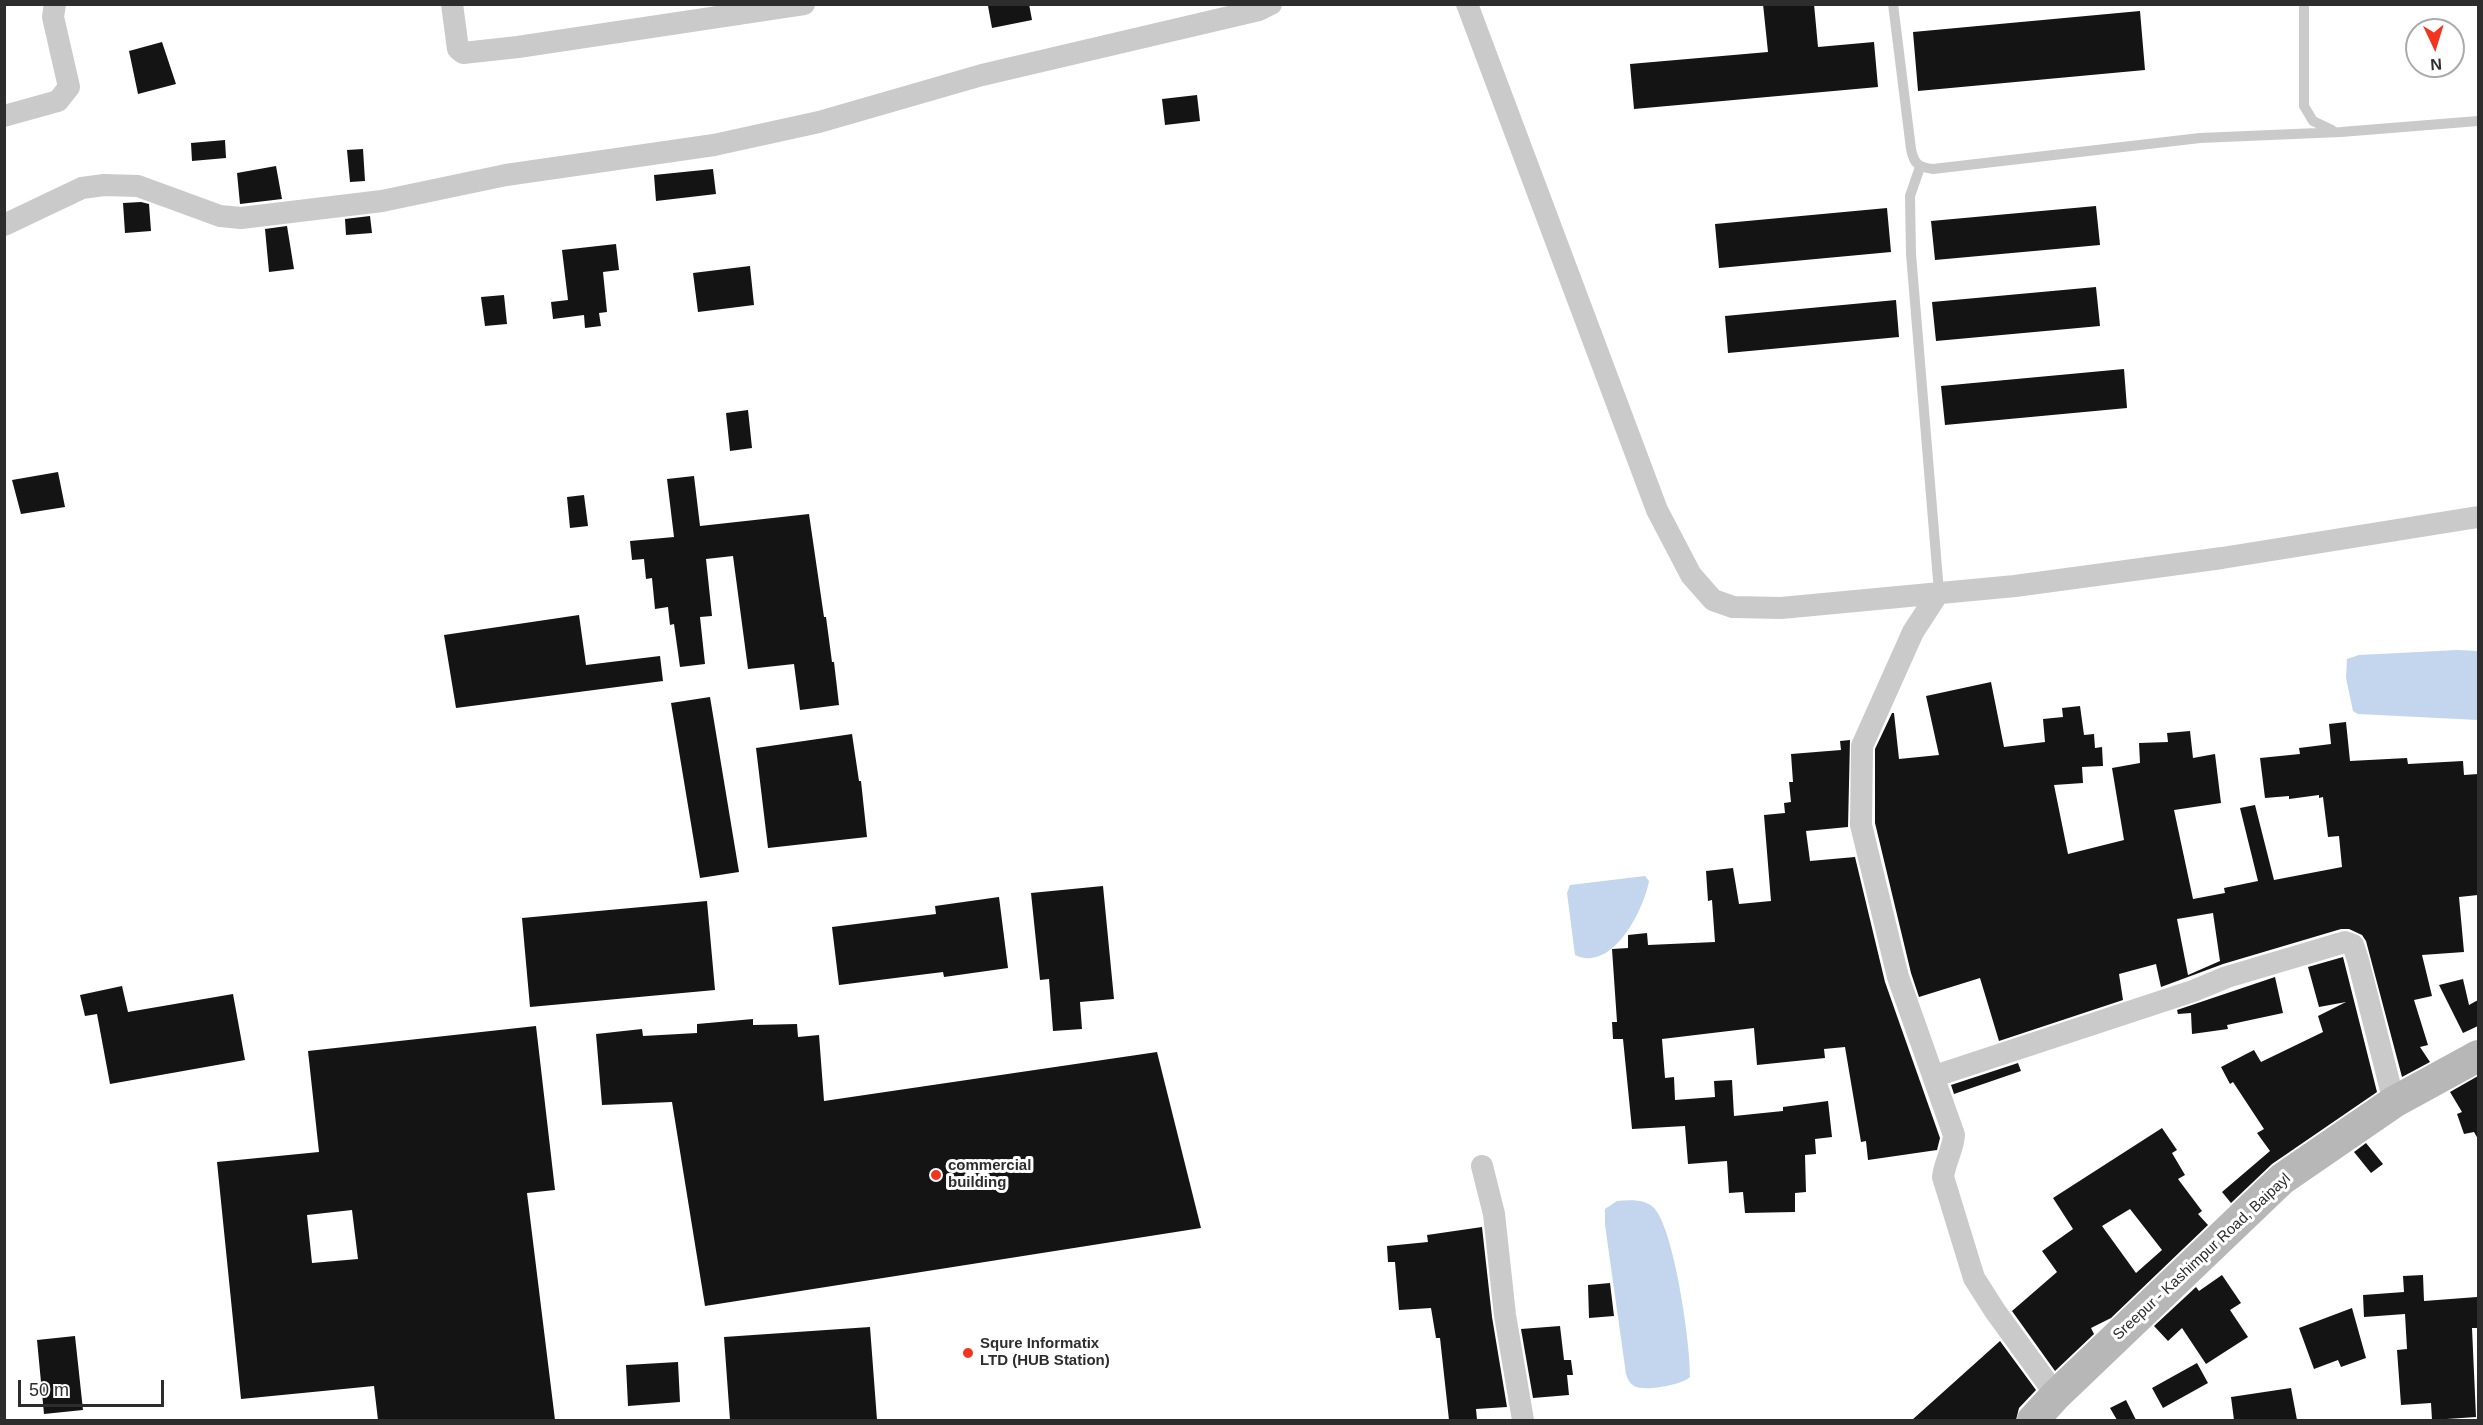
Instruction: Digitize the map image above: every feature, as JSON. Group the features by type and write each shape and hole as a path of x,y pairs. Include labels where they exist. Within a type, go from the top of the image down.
{"street":[{"path":"4,116 58,101 69,87 52,17 55,4"},
{"path":"452,4 458,49 463,53 518,47 804,4"},
{"path":"4,225 82,189 104,185 138,186 220,216 250,218 382,201 506,175 714,145 819,122 982,75 1259,10 1271,4"},
{"path":"1467,4 1657,510 1690,574 1713,600 1733,607 1781,608 1837,604 1885,596 2015,586 2222,558 2478,517"},
{"path":"1940,592 1913,632 1862,746 1861,825 1880,912 1898,977 1935,1076 1954,1135 1953,1150 1945,1162 1943,1177 1974,1278 2056,1395"},
{"path":"1935,1076 2193,991 2227,976 2344,942 2353,945 2358,960 2394,1102"},
{"name":"Sreepur - Kashimpur Road, Baipayl","path":"2032,1420 2282,1179 2394,1102 2478,1056"},
{"path":"1482,1166 1494,1214 1505,1315 1523,1420"}],"lane":[{"path":"1893,4 1911,149 1913,161 1920,167 1933,169 2200,138 2341,132 2478,121"},
{"path":"2304,4 2304,106 2313,121 2341,132"},
{"path":"1920,167 1910,196 1911,254 1940,592"}],"water":[{"path":"2478,651 2478,720 2358,714 2353,711 2346,678 2347,659 2359,655"},
{"path":"1645,876 1649,881 1641,907 1614,947 1602,955 1589,958 1575,955 1567,893 1570,885"},
{"path":"1631,1200 1649,1204 1661,1219 1668,1237 1680,1288 1690,1362 1690,1377 1679,1383 1654,1388 1639,1388 1631,1384 1626,1374 1605,1225 1605,1209 1617,1201"}],"building":[{"path":"1029,4 1032,20 992,28 988,6"},
{"path":"1763,4 1814,4 1818,47 1874,42 1878,87 1634,109 1630,64 1768,52"},
{"path":"2140,11 2145,70 1918,91 1913,32"},
{"path":"162,42 176,84 138,94 129,51"},
{"path":"1197,95 1200,121 1165,125 1162,99"},
{"path":"225,140 226,158 192,161 191,143"},
{"path":"363,149 365,181 350,182 347,150"},
{"path":"276,166 282,199 240,204 237,173"},
{"path":"713,169 716,194 656,201 654,175"},
{"path":"123,203 149,204 151,231 125,233"},
{"path":"2096,206 2100,245 1935,260 1931,221"},
{"path":"1887,208 1891,252 1719,268 1715,224"},
{"path":"370,216 372,233 346,235 345,219"},
{"path":"287,226 294,269 269,272 265,229"},
{"path":"616,244 619,270 603,272 607,312 599,313 601,326 585,328 584,315 553,319 551,302 568,300 562,250"},
{"path":"750,266 754,305 698,312 693,273"},
{"path":"2096,287 2100,326 1936,341 1932,302"},
{"path":"504,295 507,324 485,326 481,297"},
{"path":"1896,300 1899,337 1728,353 1725,316"},
{"path":"2124,369 2127,408 1945,425 1941,386"},
{"path":"748,410 752,448 730,451 726,413"},
{"path":"58,472 65,507 21,514 12,480"},
{"path":"694,476 700,526 809,514 839,705 800,710 794,664 748,669 733,556 706,559 712,616 700,617 705,664 680,667 674,624 670,625 668,607 655,609 652,578 646,579 644,559 632,560 630,541 674,537 667,479"},
{"path":"584,495 588,526 570,528 567,497"},
{"path":"579,615 586,665 660,656 663,681 456,708 444,635"},
{"path":"1991,682 2004,747 2045,742 2043,719 2063,717 2062,708 2080,706 2084,735 2094,734 2095,748 2102,747 2103,766 2082,767 2083,783 2054,785 2068,854 2124,840 2112,768 2140,763 2139,743 2168,742 2167,733 2190,731 2193,758 2215,754 2221,803 2174,810 2193,899 2225,893 2224,888 2258,881 2240,808 2255,805 2274,880 2342,867 2339,836 2328,837 2323,797 2319,798 2319,795 2289,799 2289,796 2265,798 2260,758 2300,754 2299,748 2331,744 2329,724 2346,722 2350,761 2407,758 2408,764 2463,761 2464,775 2478,774 2478,895 2459,897 2464,952 2422,955 2432,996 2414,1000 2428,1045 2420,1047 2430,1062 2402,1077 2366,941 2362,935 2349,929 2341,929 2223,964 2161,987 2156,964 2119,974 2123,1000 1999,1041 1980,978 1919,997 1911,973 1875,823 1875,749 1894,713 1899,759 1939,755 1926,696","holes":["2213,913 2220,961 2188,975 2177,919"]},
{"path":"710,697 739,872 700,878 671,703"},
{"path":"852,734 859,781 861,781 867,837 768,848 756,748"},
{"path":"1850,740 1848,827 1806,831 1810,861 1855,857 1885,982 1940,1138 1937,1150 1868,1160 1866,1141 1861,1142 1845,1047 1824,1049 1825,1058 1757,1065 1754,1028 1662,1039 1665,1078 1674,1077 1675,1100 1715,1097 1714,1081 1732,1080 1734,1116 1783,1111 1783,1107 1828,1101 1832,1137 1815,1139 1816,1154 1805,1155 1806,1192 1795,1193 1795,1212 1745,1213 1743,1192 1729,1193 1727,1161 1688,1164 1685,1126 1632,1129 1623,1039 1613,1039 1612,1022 1617,1022 1612,949 1628,948 1628,935 1647,933 1648,945 1715,942 1712,900 1708,901 1706,871 1733,868 1739,904 1771,901 1764,815 1785,813 1784,803 1791,802 1789,782 1793,782 1791,754 1841,750 1840,741"},
{"path":"1103,886 1114,999 1080,1002 1082,1029 1053,1031 1049,979 1040,980 1031,893"},
{"path":"999,897 1008,968 944,977 943,972 839,985 832,927 936,914 935,906"},
{"path":"707,901 715,990 530,1007 522,918"},
{"path":"2343,957 2377,1092 2272,1164 2231,1203 2222,1192 2270,1151 2257,1133 2264,1129 2233,1082 2230,1084 2221,1067 2254,1050 2261,1062 2323,1032 2318,1016 2346,1002 2319,1007 2308,967"},
{"path":"2275,977 2283,1013 2227,1025 2228,1029 2192,1034 2191,1013 2178,1014 2177,1010"},
{"path":"2463,979 2469,1005 2478,1000 2478,1026 2463,1033 2439,985"},
{"path":"122,986 128,1012 233,994 245,1060 110,1084 97,1014 85,1016 80,995"},
{"name":"commercial building","path":"753,1019 753,1025 797,1024 798,1037 819,1035 824,1101 1157,1052 1201,1228 705,1306 672,1102 602,1105 596,1034 642,1029 643,1036 697,1033 697,1024"},
{"path":"536,1026 555,1190 527,1193 555,1420 378,1420 374,1386 241,1399 217,1162 319,1152 308,1051","holes":["352,1210 358,1259 312,1263 307,1215"]},
{"path":"2018,1063 2021,1071 1954,1094 1951,1085"},
{"path":"2478,1076 2478,1139 2474,1132 2464,1134 2457,1114 2462,1112 2450,1092"},
{"path":"2162,1128 2177,1150 2172,1153 2185,1175 2178,1179 2202,1211 2198,1214 2208,1225 2111,1318 2091,1328 2094,1334 2055,1371 2012,1311 2057,1272 2042,1251 2073,1229 2053,1198","holes":["2130,1209 2162,1250 2136,1273 2102,1226"]},
{"path":"2366,1143 2383,1164 2371,1173 2354,1152"},
{"path":"1482,1227 1492,1317 1507,1407 1476,1409 1477,1420 1449,1420 1440,1338 1436,1338 1431,1308 1399,1310 1395,1262 1388,1262 1387,1246 1428,1242 1427,1235"},
{"path":"2222,1275 2241,1303 2230,1310 2248,1337 2206,1364 2182,1328 2168,1341 2154,1326 2196,1287 2199,1291"},
{"path":"2423,1275 2424,1301 2477,1297 2478,1328 2472,1328 2476,1417 2432,1420 2431,1403 2401,1405 2397,1350 2407,1349 2405,1314 2364,1317 2363,1295 2404,1292 2403,1276"},
{"path":"1610,1283 1614,1316 1589,1318 1588,1285"},
{"path":"2352,1308 2366,1358 2341,1367 2338,1360 2314,1369 2299,1328"},
{"path":"1560,1326 1564,1360 1571,1360 1573,1375 1567,1375 1569,1395 1533,1398 1521,1329"},
{"path":"870,1327 877,1420 730,1420 724,1337"},
{"path":"75,1336 83,1410 44,1414 37,1340"},
{"path":"2000,1341 2036,1390 2019,1408 2016,1420 1912,1420"},
{"path":"678,1362 680,1402 628,1406 626,1365"},
{"path":"2197,1363 2208,1383 2163,1408 2152,1388"},
{"path":"2291,1388 2297,1420 2234,1420 2231,1397"},
{"path":"2126,1400 2136,1420 2117,1420 2110,1408"}],"place":[{"name":"commercial building","path":"936,1175"},
{"name":"Squre Informatix LTD (HUB Station)","path":"968,1353"}]}
